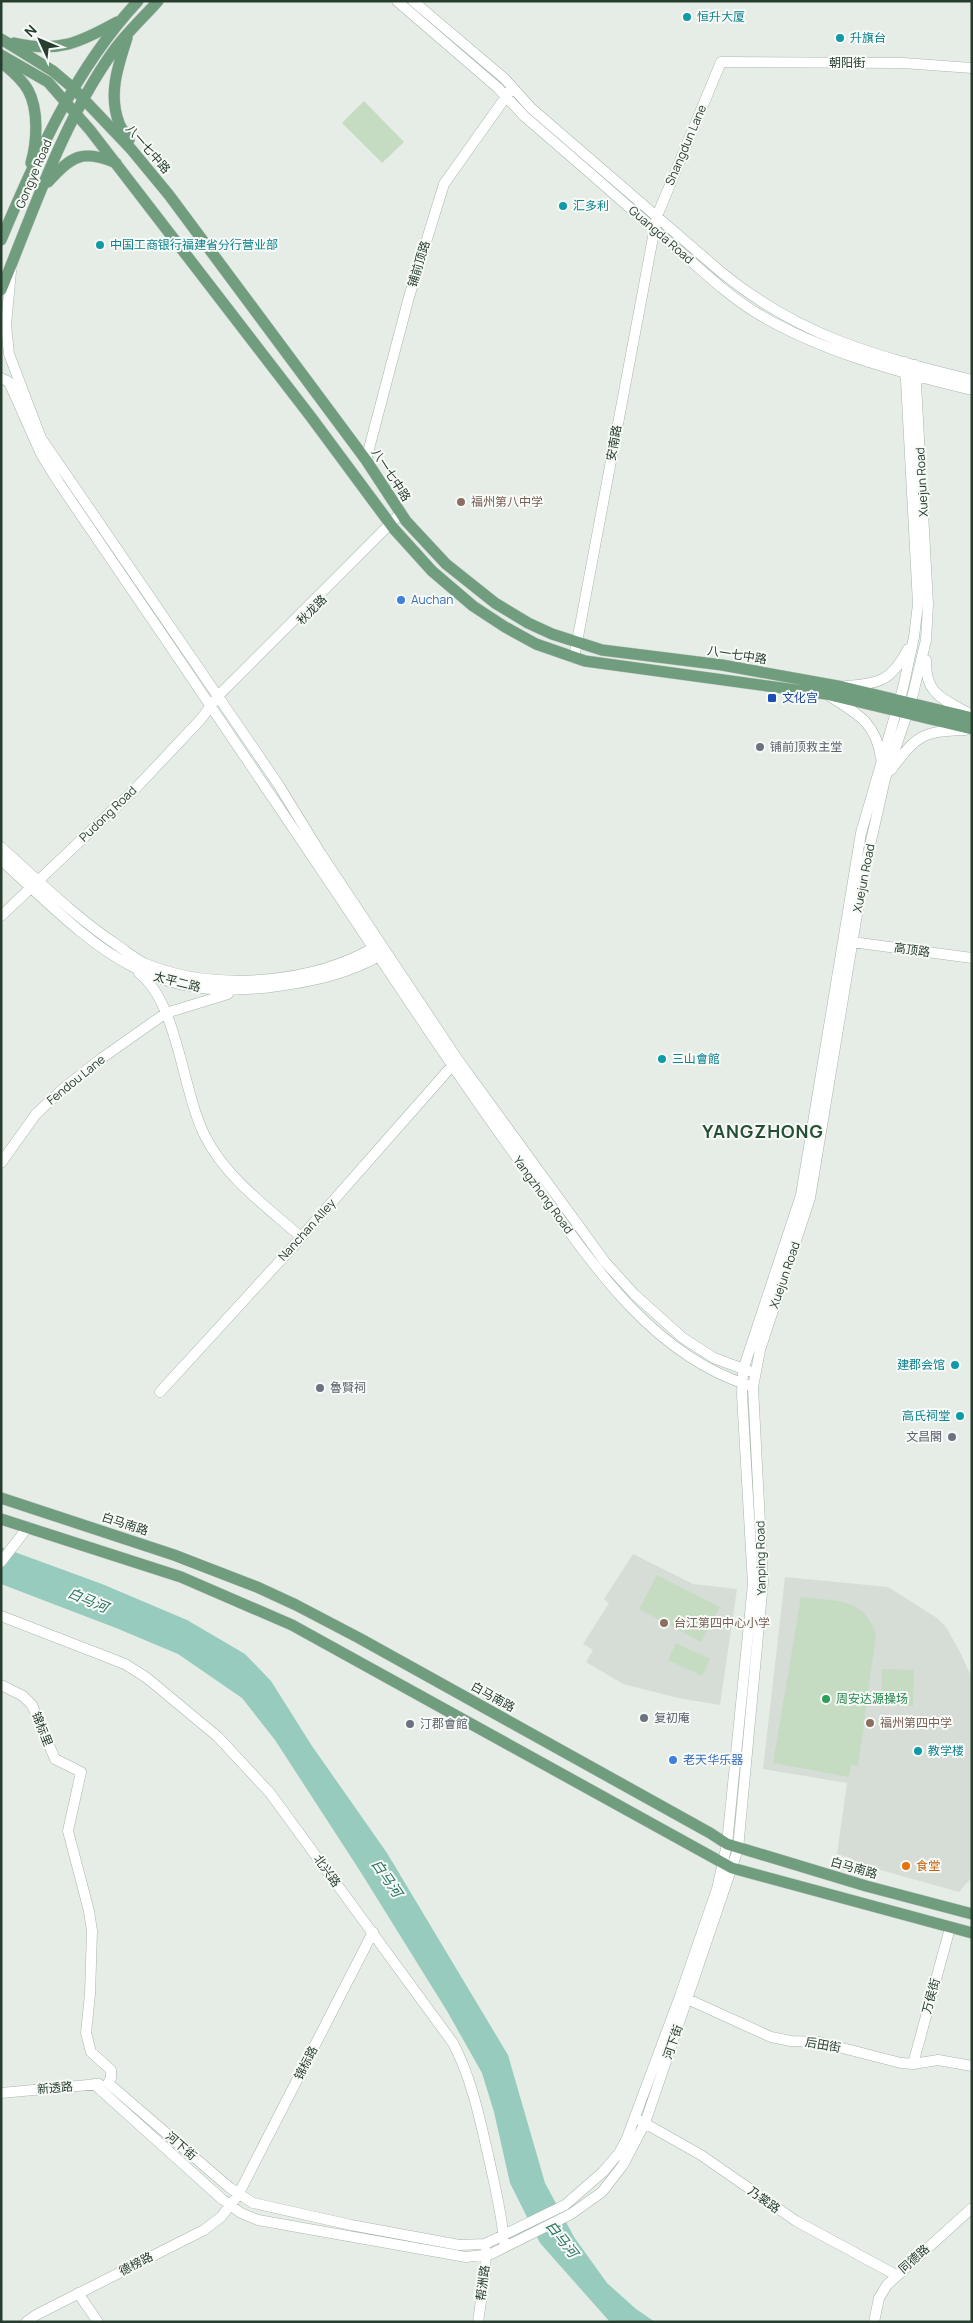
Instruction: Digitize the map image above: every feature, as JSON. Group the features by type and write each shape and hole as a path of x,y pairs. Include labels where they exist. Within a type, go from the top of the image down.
{"main road":[{"path":"3,40 30,47 62,47 97,33 120,20 138,1"},
{"name":"Gongye Road","path":"1,290 42,189 76,114 95,78 114,50 158,1"},
{"name":"Gongye Road","path":"1,240 27,178 65,101 84,68 120,20"},
{"path":"129,33 117,72 114,92 115,108 131,149"},
{"name":"八一七中路","path":"3,40 53,71 73,88 131,149 169,195 366,460 403,517 446,564 495,603 528,623 578,644 602,650 722,665 843,687 904,706"},
{"path":"1,55 48,82 65,101 118,164 359,479 392,526 432,571 473,606 527,639 574,658 599,664 826,694 972,716"},
{"path":"1,62 22,82 33,102 34,133 32,160 27,178"},
{"path":"42,189 63,166 82,155 101,158 118,164"},
{"path":"904,706 972,730"},
{"name":"白马南路","path":"1,1498 174,1555 290,1602 367,1642 732,1846 972,1914"},
{"path":"1,1519 181,1577 292,1625 728,1866 972,1933"}],"street":[{"name":"Guangda Road","path":"397,1 531,108 720,272 774,310 828,337 904,362 972,380"},
{"name":"Guangda Road","path":"413,1 510,92 524,116 721,286 755,312 806,337 857,358 911,375 972,390"},
{"name":"朝阳街","path":"721,62 903,63 972,68"},
{"name":"Shangdun Lane","path":"654,228 656,216 721,62"},
{"name":"铺前顶路","path":"366,460 410,297 444,184 510,92"},
{"name":"安南路","path":"574,658 654,228"},
{"path":"12,264 6,325 10,354 41,438 278,784 379,950"},
{"name":"Xuejun Road","path":"753,1387 760,1350 810,1198 864,872 904,706 926,640 928,604 911,375 904,362"},
{"name":"Xuejun Road","path":"742,1383 743,1370 801,1195 861,833 881,761 904,706 918,604 911,375 915,365"},
{"path":"1,378 9,382 46,462 211,708 379,950"},
{"name":"秋龙路","path":"211,708 403,517"},
{"path":"843,687 865,685 886,678 899,666 914,637"},
{"path":"926,640 925,675 930,686 940,697 972,716"},
{"path":"826,694 855,712 872,728 878,743 881,761"},
{"name":"Pudong Road","path":"1,916 125,799 211,708"},
{"path":"885,779 901,756 922,736 937,731 972,730"},
{"name":"太平二路","path":"1,847 34,883 101,948 132,968 194,988 238,990 326,978 344,973 379,950"},
{"name":"太平二路","path":"1,860 99,933 145,964 184,975 231,980 277,977 328,968 379,950"},
{"name":"高顶路","path":"852,942 972,958"},
{"name":"Yangzhong Road","path":"379,950 451,1067 592,1261 616,1291 647,1323 672,1344 699,1362 753,1387"},
{"name":"Yangzhong Road","path":"379,950 615,1274 634,1294 683,1338 714,1358 743,1370 755,1372"},
{"path":"132,968 148,982 166,1013 195,1113 211,1148 222,1164 241,1183 301,1237"},
{"name":"Fendou Lane","path":"1,1163 27,1125 52,1098 102,1058 166,1013 238,990"},
{"name":"Nanchan Alley","path":"160,1392 301,1237 451,1067"},
{"name":"Yanping Road","path":"732,1846 753,1584 742,1383"},
{"name":"Yanping Road","path":"732,1846 763,1590 753,1387"},
{"path":"1,1562 28,1527"},
{"name":"北兴路","path":"1,1616 125,1664 147,1678 218,1737 270,1794 441,2025 458,2052 478,2112 504,2236 504,2248"},
{"name":"锦标里","path":"1,1685 23,1696 32,1705 55,1759 81,1772 68,1831 91,1919 87,2040 94,2057 111,2070 111,2078 108,2083"},
{"name":"河下街","path":"94,2084 231,2206 258,2220 458,2256 486,2256 520,2240 568,2210 610,2166 640,2121 728,1866 732,1846"},
{"name":"万侯街","path":"913,2064 950,1928"},
{"name":"锦标路","path":"238,2195 373,1932"},
{"name":"后田街","path":"684,1997 771,2037 791,2041 819,2042 885,2060 913,2064 938,2060 972,2066"},
{"name":"河下街","path":"108,2083 238,2195 260,2206 459,2245 486,2244 516,2229 568,2210"},
{"name":"新透路","path":"1,2093 108,2083"},
{"name":"乃裳路","path":"640,2121 706,2159 786,2215 896,2275"},
{"name":"德榜路","path":"26,2322 78,2293 204,2230 221,2217 238,2195"},
{"name":"同德路","path":"874,2322 879,2298 896,2275 972,2208"},
{"name":"帮洲路","path":"478,2322 485,2272 486,2244"},
{"path":"78,2293 98,2322"}],"shaded area":[{"path":"364,101 404,142 382,163 342,123"},
{"name":"台江第四中心小学","path":"633,1554 693,1584 737,1589 720,1705 678,1698 623,1684 586,1662 593,1650 583,1644 609,1603 604,1599"},
{"path":"657,1575 720,1607 701,1642 639,1609"},
{"name":"福州第四中学","path":"785,1577 888,1587 937,1618 946,1627 959,1650 972,1678 972,1877 959,1892 859,1864 851,1858 837,1854 847,1783 763,1769"},
{"name":"周安达源操场","path":"801,1597 836,1601 856,1607 871,1622 876,1634 858,1766 851,1765 849,1777 773,1763"},
{"path":"676,1643 710,1659 702,1676 668,1660"},
{"path":"882,1669 914,1670 913,1706 881,1705"}],"water":[{"name":"白马河","path":"1,1547 102,1584 187,1620 245,1654 271,1681 312,1746 387,1853 508,2055 545,2183 574,2237 607,2283 636,2309 655,2322 610,2322 540,2243 510,2183 494,2112 482,2073 447,2011 360,1871 275,1740 242,1698 178,1654 1,1584"}],"place":[{"name":"恒升大厦","path":"687,17"},
{"name":"升旗台","path":"840,38"},
{"name":"汇多利","path":"563,206"},
{"name":"中国工商银行福建省分行营业部","path":"100,245"},
{"name":"福州第八中学","path":"461,502"},
{"name":"Auchan","path":"401,600"},
{"name":"文化宫","path":"772,698"},
{"name":"铺前顶救主堂","path":"760,747"},
{"name":"三山會館","path":"662,1059"},
{"name":"建郡会馆","path":"955,1365"},
{"name":"魯賢祠","path":"320,1388"},
{"name":"高氏祠堂","path":"960,1416"},
{"name":"文昌閣","path":"952,1437"},
{"name":"台江第四中心小学","path":"664,1623"},
{"name":"周安达源操场","path":"826,1699"},
{"name":"复初庵","path":"644,1718"},
{"name":"福州第四中学","path":"870,1723"},
{"name":"汀郡會館","path":"410,1724"},
{"name":"教学楼","path":"918,1751"},
{"name":"老天华乐器","path":"673,1760"},
{"name":"食堂","path":"906,1866"}],"district":[{"name":"YANGZHONG","path":"763,1132"}]}
